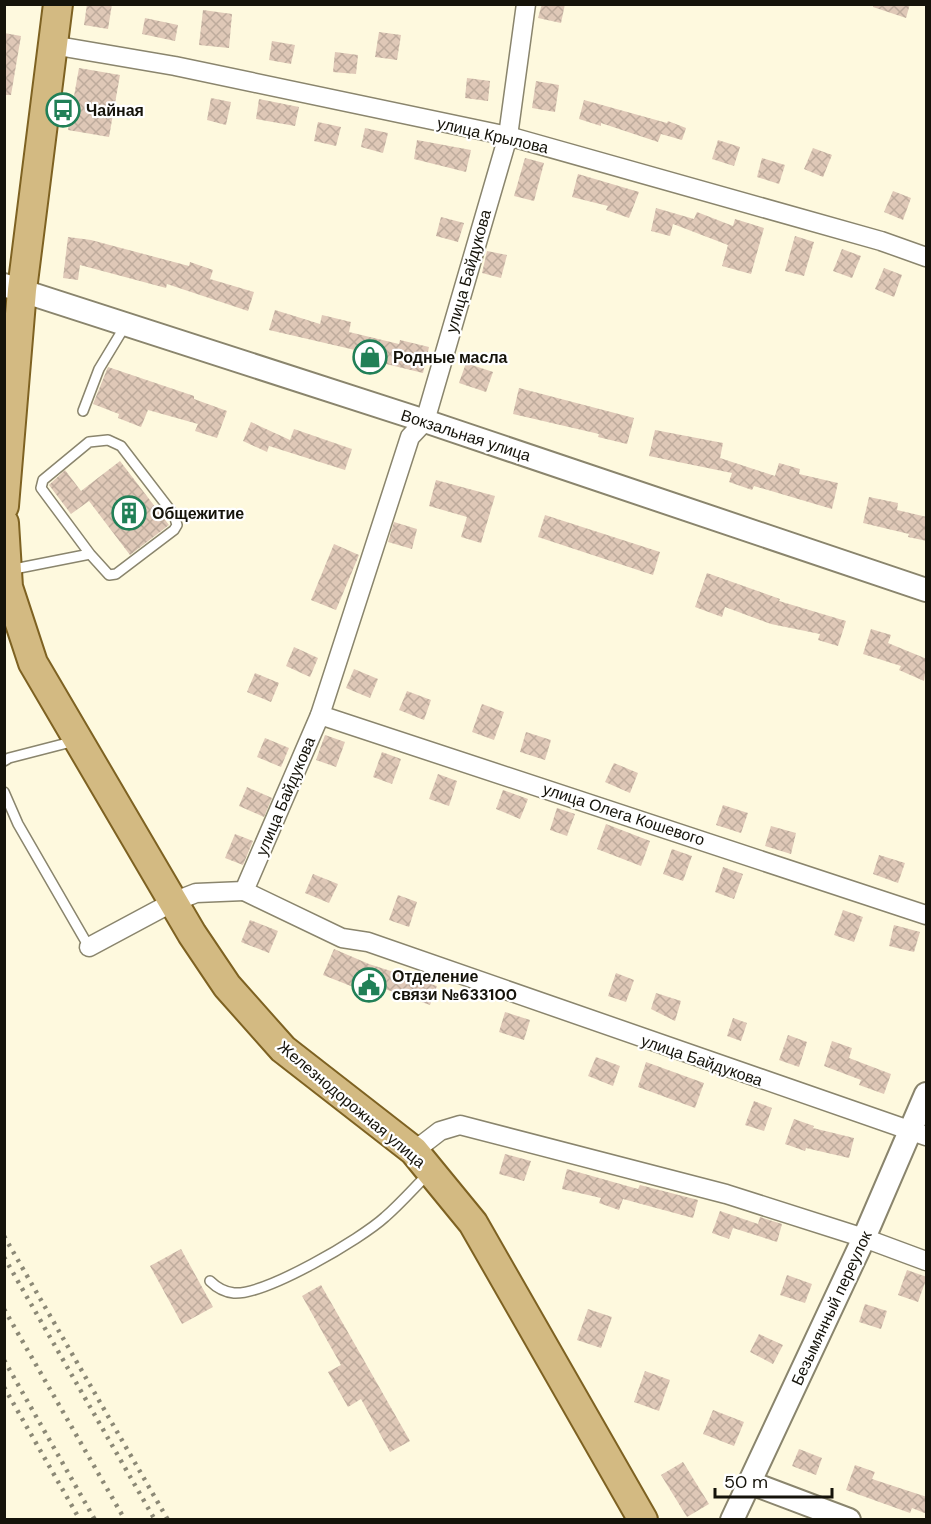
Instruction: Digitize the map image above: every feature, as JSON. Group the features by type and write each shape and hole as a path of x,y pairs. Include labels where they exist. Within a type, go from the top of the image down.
{"main road":[{"path":"4,506 13,287 58,4"},
{"name":"Железнодорожная улица","path":"5,547 8,587 33,663 173,902 227,986 283,1049 423,1161 473,1223 643,1520"}],"street":[{"name":"улица Байдукова","path":"526,4 508,136 425,421 410,437 320,715 244,891 342,939 368,942 918,1134"},
{"name":"улица Крылова","path":"52,45 175,66 508,136 881,241 927,258"},
{"name":"Вокзальная улица","path":"13,287 425,421 927,590"},
{"name":"улица Олега Кошевого","path":"320,715 927,915"},
{"path":"89,947 173,902 196,893 244,891"},
{"name":"Безымянный переулок","path":"732,1520 864,1238 918,1134 927,1094"},
{"path":"423,1161 440,1131 460,1125 726,1194 864,1238 927,1261"},
{"path":"751,1483 849,1520"}],"lane":[{"path":"83,411 99,369 127,324"},
{"path":"5,547 90,554 102,570 109,575 116,574 177,525 174,515 122,446 108,440 89,442 43,480 41,488 90,554"},
{"path":"4,761 78,741"},
{"path":"4,792 18,824 89,947"},
{"path":"210,1281 218,1289 235,1293 265,1288 352,1241 384,1218 423,1161"}],"building":[{"path":"87,4 112,4 108,29 84,25"},
{"path":"542,4 565,4 561,23 538,18"},
{"path":"873,4 910,4 906,18 873,7"},
{"path":"203,10 232,14 229,48 199,45"},
{"path":"145,18 178,25 175,41 142,34"},
{"path":"379,32 401,35 397,60 375,57"},
{"path":"4,33 21,36 11,95 4,95"},
{"path":"272,41 295,45 291,64 269,60"},
{"path":"335,52 358,55 356,74 333,72"},
{"path":"79,68 120,75 109,137 68,130"},
{"path":"467,78 490,81 488,101 465,98"},
{"path":"536,81 559,85 555,112 532,108"},
{"path":"211,98 231,102 226,125 207,120"},
{"path":"259,99 299,107 295,126 256,119"},
{"path":"584,100 667,123 668,121 686,128 682,140 661,134 658,142 601,123 601,126 579,119"},
{"path":"318,122 341,127 336,146 314,141"},
{"path":"365,128 388,133 383,153 361,147"},
{"path":"417,140 471,150 466,172 414,159"},
{"path":"718,140 740,147 734,166 712,159"},
{"path":"813,148 832,155 823,177 804,169"},
{"path":"525,158 544,163 534,201 514,196"},
{"path":"762,158 785,165 779,184 757,177"},
{"path":"578,174 639,192 629,218 606,210 608,206 572,197"},
{"path":"893,191 911,198 903,220 884,212"},
{"path":"656,208 694,219 697,212 733,226 735,219 764,228 751,274 722,266 728,245 673,224 670,236 651,231"},
{"path":"441,217 464,223 458,242 436,236"},
{"path":"795,236 814,242 804,276 785,271"},
{"path":"68,237 91,240 189,266 190,262 213,270 210,279 254,292 248,311 167,284 166,288 80,265 78,280 63,278"},
{"path":"842,249 861,256 852,278 833,271"},
{"path":"487,251 507,255 501,278 482,273"},
{"path":"884,268 902,275 894,297 875,289"},
{"path":"275,310 320,324 322,315 351,322 349,332 399,344 400,340 429,347 423,373 382,363 381,367 352,360 355,350 269,330"},
{"path":"466,363 493,372 486,392 459,383"},
{"path":"108,367 194,396 194,399 227,411 217,438 195,431 198,424 148,410 141,427 118,418 119,414 93,404"},
{"path":"519,388 634,418 627,444 598,437 599,434 513,414"},
{"path":"251,422 290,440 294,429 352,449 345,470 269,446 267,452 243,441"},
{"path":"655,430 723,443 720,458 775,476 779,463 800,469 799,474 838,483 832,509 754,486 752,490 729,482 732,473 649,456"},
{"name":"Общежитие","path":"120,461 169,525 130,555 89,501 71,514 49,485 65,470 81,491"},
{"path":"436,480 495,496 481,543 461,537 467,517 429,506"},
{"path":"869,497 898,503 897,510 927,517 927,541 908,537 909,534 863,523"},
{"path":"545,515 660,552 653,575 538,537"},
{"path":"394,522 417,529 412,549 388,542"},
{"path":"334,544 359,555 336,610 311,600"},
{"path":"707,573 780,599 779,601 846,621 838,646 818,640 820,634 771,624 725,607 722,617 695,607"},
{"path":"871,629 891,635 888,643 927,659 924,681 899,670 901,666 863,654"},
{"path":"294,647 318,658 310,677 286,666"},
{"path":"354,669 378,679 370,698 346,688"},
{"path":"255,673 279,683 271,702 247,692"},
{"path":"407,691 431,700 424,720 399,710"},
{"path":"482,704 504,712 494,740 472,732"},
{"path":"526,732 551,740 545,760 520,752"},
{"path":"325,735 345,742 336,767 316,760"},
{"path":"265,738 289,748 281,767 257,757"},
{"path":"382,752 401,759 392,784 373,777"},
{"path":"614,763 638,773 630,793 605,782"},
{"path":"438,774 457,781 449,806 429,799"},
{"path":"247,787 272,798 264,817 239,806"},
{"path":"503,790 528,799 520,819 496,809"},
{"path":"723,805 748,813 741,833 716,825"},
{"path":"557,808 575,814 567,836 550,830"},
{"path":"606,824 650,841 641,866 597,849"},
{"path":"771,826 796,833 791,854 765,846"},
{"path":"235,834 253,841 243,865 225,858"},
{"path":"672,849 692,856 683,881 663,874"},
{"path":"879,855 905,863 898,883 873,874"},
{"path":"723,867 743,874 734,899 715,892"},
{"path":"313,874 338,884 329,903 305,893"},
{"path":"398,895 417,902 409,927 389,920"},
{"path":"843,910 863,917 854,942 834,935"},
{"path":"250,920 278,931 269,953 241,942"},
{"path":"894,925 920,932 914,952 889,946"},
{"path":"334,949 369,964 437,986 430,1005 385,989 381,998 323,975"},
{"path":"616,973 634,980 626,1002 608,996"},
{"path":"656,993 681,1001 675,1021 651,1009"},
{"path":"505,1012 530,1020 524,1040 499,1032"},
{"path":"733,1018 747,1023 741,1041 727,1036"},
{"path":"788,1035 807,1042 799,1067 779,1060"},
{"path":"832,1041 852,1048 849,1058 891,1074 884,1094 859,1085 861,1080 824,1066"},
{"path":"596,1057 620,1066 613,1086 588,1076"},
{"path":"646,1062 704,1083 695,1108 638,1087"},
{"path":"754,1101 772,1108 764,1131 745,1125"},
{"path":"794,1119 814,1126 813,1128 854,1138 849,1158 806,1148 805,1151 785,1144"},
{"path":"505,1154 531,1161 524,1181 499,1174"},
{"path":"567,1169 638,1189 640,1185 698,1200 693,1218 623,1199 619,1210 599,1203 601,1198 562,1189"},
{"path":"720,1211 758,1224 760,1217 782,1224 777,1242 733,1228 729,1239 712,1233"},
{"path":"181,1249 213,1307 182,1324 150,1266"},
{"path":"907,1270 927,1277 918,1302 898,1295"},
{"path":"787,1275 812,1284 805,1303 780,1295"},
{"path":"321,1285 410,1441 390,1452 361,1399 348,1407 328,1372 341,1365 302,1296"},
{"path":"865,1304 887,1311 881,1329 859,1322"},
{"path":"588,1309 612,1317 601,1348 577,1340"},
{"path":"759,1334 783,1345 773,1364 750,1352"},
{"path":"645,1371 670,1380 659,1411 634,1402"},
{"path":"713,1410 744,1422 734,1446 703,1434"},
{"path":"799,1449 822,1458 816,1475 792,1466"},
{"path":"683,1462 709,1504 687,1517 661,1475"},
{"path":"855,1465 875,1472 872,1479 927,1497 927,1514 912,1508 910,1513 846,1490"}],"railway":[{"path":"4,1236 168,1520"},
{"path":"4,1257 155,1520"},
{"path":"4,1309 125,1520"},
{"path":"4,1360 95,1520"},
{"path":"4,1387 80,1520"}],"place":[{"name":"Чайная","path":"63,110"},
{"name":"Родные масла","path":"370,357"},
{"name":"Общежитие","path":"129,513"},
{"name":"Отделение связи №633100","path":"369,985"}]}
